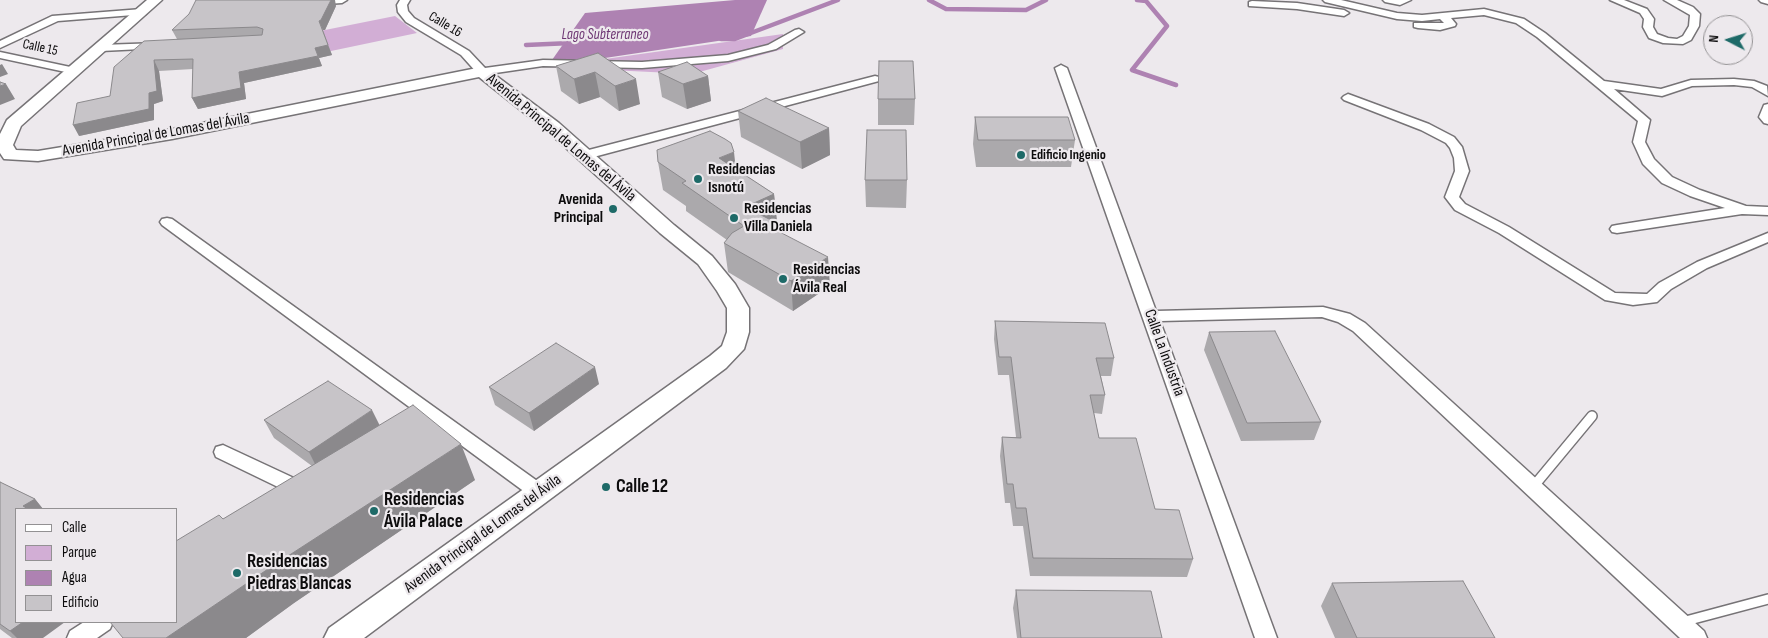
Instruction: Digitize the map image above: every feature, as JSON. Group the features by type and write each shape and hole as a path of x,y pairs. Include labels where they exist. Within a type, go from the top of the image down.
{"street":[{"name":"Avenida Principal de Lomas del Ávila","path":"155,0 13,124 4,145 10,155 38,156 71,152 163,136 482,72 586,155 667,229 705,260 738,308 738,332 732,349 718,362 540,494 340,638"},
{"path":"306,4 342,0"},
{"name":"Calle 16","path":"405,0 402,5 402,12 410,20 465,53 482,72"},
{"path":"1328,0 1397,16 1422,18 1484,12 1520,21 1541,34 1644,120 1639,142 1648,161 1667,180 1695,193 1744,210"},
{"path":"1353,0 1364,4 1364,9"},
{"path":"1388,0 1400,2 1406,0"},
{"path":"1615,0 1644,12 1649,18 1648,27 1652,36 1667,41 1679,42 1687,38 1694,26 1695,14 1690,9 1669,0"},
{"path":"1764,0 1768,1"},
{"path":"1252,4 1297,6 1417,25 1440,27 1451,24 1441,15"},
{"path":"0,45 56,18 142,12"},
{"path":"482,72 544,63 642,65 728,58 772,47 799,32"},
{"path":"101,48 167,46"},
{"name":"Calle 15","path":"0,55 74,71"},
{"name":"Calle La Industria","path":"1061,68 1152,316 1266,638"},
{"path":"586,155 875,79"},
{"path":"1601,84 1662,93 1691,84 1734,82 1754,84 1768,93"},
{"path":"1348,98 1425,127 1450,140 1456,147 1461,164 1460,178 1452,198 1460,207 1504,230 1611,297 1634,300 1651,299 1665,286 1702,265 1768,237"},
{"path":"1768,108 1765,117 1768,120"},
{"path":"1617,229 1744,210 1768,212"},
{"path":"167,222 540,494"},
{"path":"1152,316 1323,312 1344,318 1359,327 1696,638"},
{"path":"223,452 289,484 284,497 271,508"},
{"path":"78,638 100,623"}],"lane":[{"path":"1533,487 1592,416"},
{"path":"1680,623 1768,598"}],"green space":[{"path":"395,16 417,33 269,64 270,41"},
{"path":"783,34 783,49 692,74 548,67"}],"water":[{"name":"Lago Subterraneo","path":"735,0 767,0 751,36 585,61 552,60 585,13"}],"building":[{"path":"196,0 331,0 319,21 328,45 315,48 318,56 239,72 241,88 192,98 193,59 154,60 157,91 149,93 149,109 73,125 77,103 110,96 114,67 144,41 262,35 263,29 257,27 172,30 189,14"},
{"path":"598,53 636,79 615,86 595,72 574,79 556,66"},
{"path":"879,61 913,61 915,99 878,99"},
{"path":"687,62 708,76 683,84 658,72"},
{"path":"766,98 829,128 800,142 738,111"},
{"path":"975,117 1068,117 1075,140 978,140"},
{"path":"867,130 906,130 907,180 865,180"},
{"path":"710,131 731,143 734,152 719,158 774,194 745,207 777,223 770,227 828,257 791,281 724,243 732,233 744,226 682,183 686,181 658,162 657,150"},
{"path":"995,321 1105,323 1114,358 1096,358 1105,395 1090,395 1099,438 1136,438 1155,509 1179,510 1193,559 1033,558 1026,508 1016,508 1013,484 1007,484 1002,437 1021,438 1011,357 999,357"},
{"path":"1275,331 1321,422 1247,423 1209,332"},
{"path":"556,343 595,367 529,413 489,387"},
{"path":"328,381 372,410 309,452 264,420"},
{"path":"413,405 461,444 271,567 166,638 123,638 111,623 178,623 178,540 219,515 223,519"},
{"path":"0,482 35,499 23,506 26,508 15,508 15,623 22,623 10,631 0,624"},
{"path":"1463,581 1495,638 1357,638 1332,583"},
{"path":"1016,590 1151,591 1162,638 1021,638"}],"waterway":[{"path":"721,39 735,39 838,0"},
{"path":"929,0 946,9 1026,10 1046,0"},
{"path":"1137,0 1146,1 1167,26 1132,70 1176,85"},
{"path":"526,45 571,43"}],"place":[{"name":"Edificio Ingenio","path":"1021,155"},
{"name":"Residencias Isnotú","path":"698,179"},
{"name":"Avenida Principal","path":"613,209"},
{"name":"Residencias Villa Daniela","path":"734,218"},
{"name":"Residencias Ávila Real","path":"783,279"},
{"name":"Calle 12","path":"606,487"},
{"name":"Residencias Ávila Palace","path":"374,511"},
{"name":"Residencias Piedras Blancas","path":"237,573"}]}
